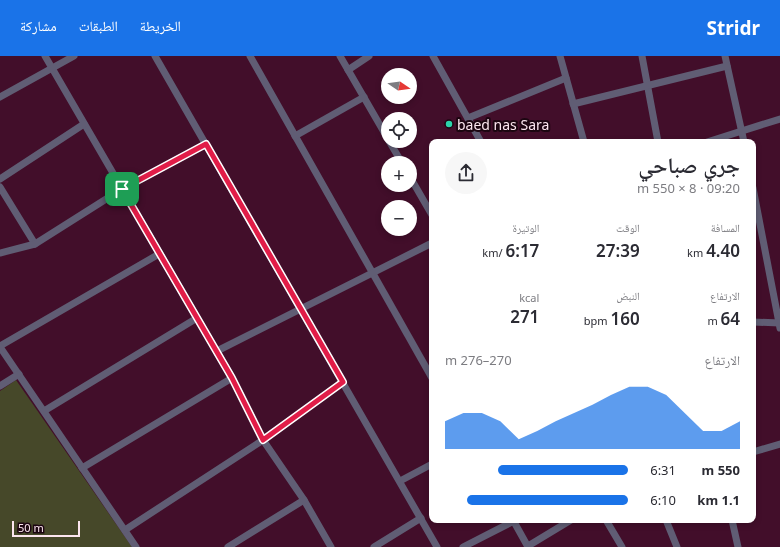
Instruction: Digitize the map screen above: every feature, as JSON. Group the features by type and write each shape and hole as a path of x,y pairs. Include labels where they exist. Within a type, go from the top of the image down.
{"street":[{"path":"45,56 232,378 263,440 304,500 331,547"},
{"path":"0,97 74,56"},
{"path":"155,56 437,547"},
{"path":"250,56 429,373"},
{"path":"340,56 381,126"},
{"path":"348,70 369,56"},
{"path":"433,56 479,139"},
{"path":"560,56 583,139"},
{"path":"642,56 657,139"},
{"path":"725,56 743,139"},
{"path":"573,104 727,66"},
{"path":"468,118 566,78"},
{"path":"295,136 364,97"},
{"path":"717,139 780,119"},
{"path":"0,179 84,124"},
{"path":"0,253 35,244 122,189 206,144"},
{"path":"0,187 35,244"},
{"path":"417,189 429,210"},
{"path":"756,203 780,325 756,322"},
{"path":"217,352 372,272 429,244"},
{"path":"136,547 0,347 159,254"},
{"path":"44,411 197,318"},
{"path":"0,386 19,374"},
{"path":"82,468 232,378"},
{"path":"125,530 263,440 343,382"},
{"path":"756,451 780,444"},
{"path":"400,481 429,466"},
{"path":"228,547 304,500"},
{"path":"374,547 421,518"},
{"path":"463,547 507,523"},
{"path":"515,523 528,546 566,523"},
{"path":"608,523 622,547"},
{"path":"667,523 677,547"},
{"path":"733,523 738,547"}],"green space":[{"path":"16,380 132,547 0,547 0,391"}],"place":[{"name":"baed nas Sara","path":"449,124"}],"route":[{"path":"206,144 343,382 263,440 232,378 122,189 206,144"}]}
